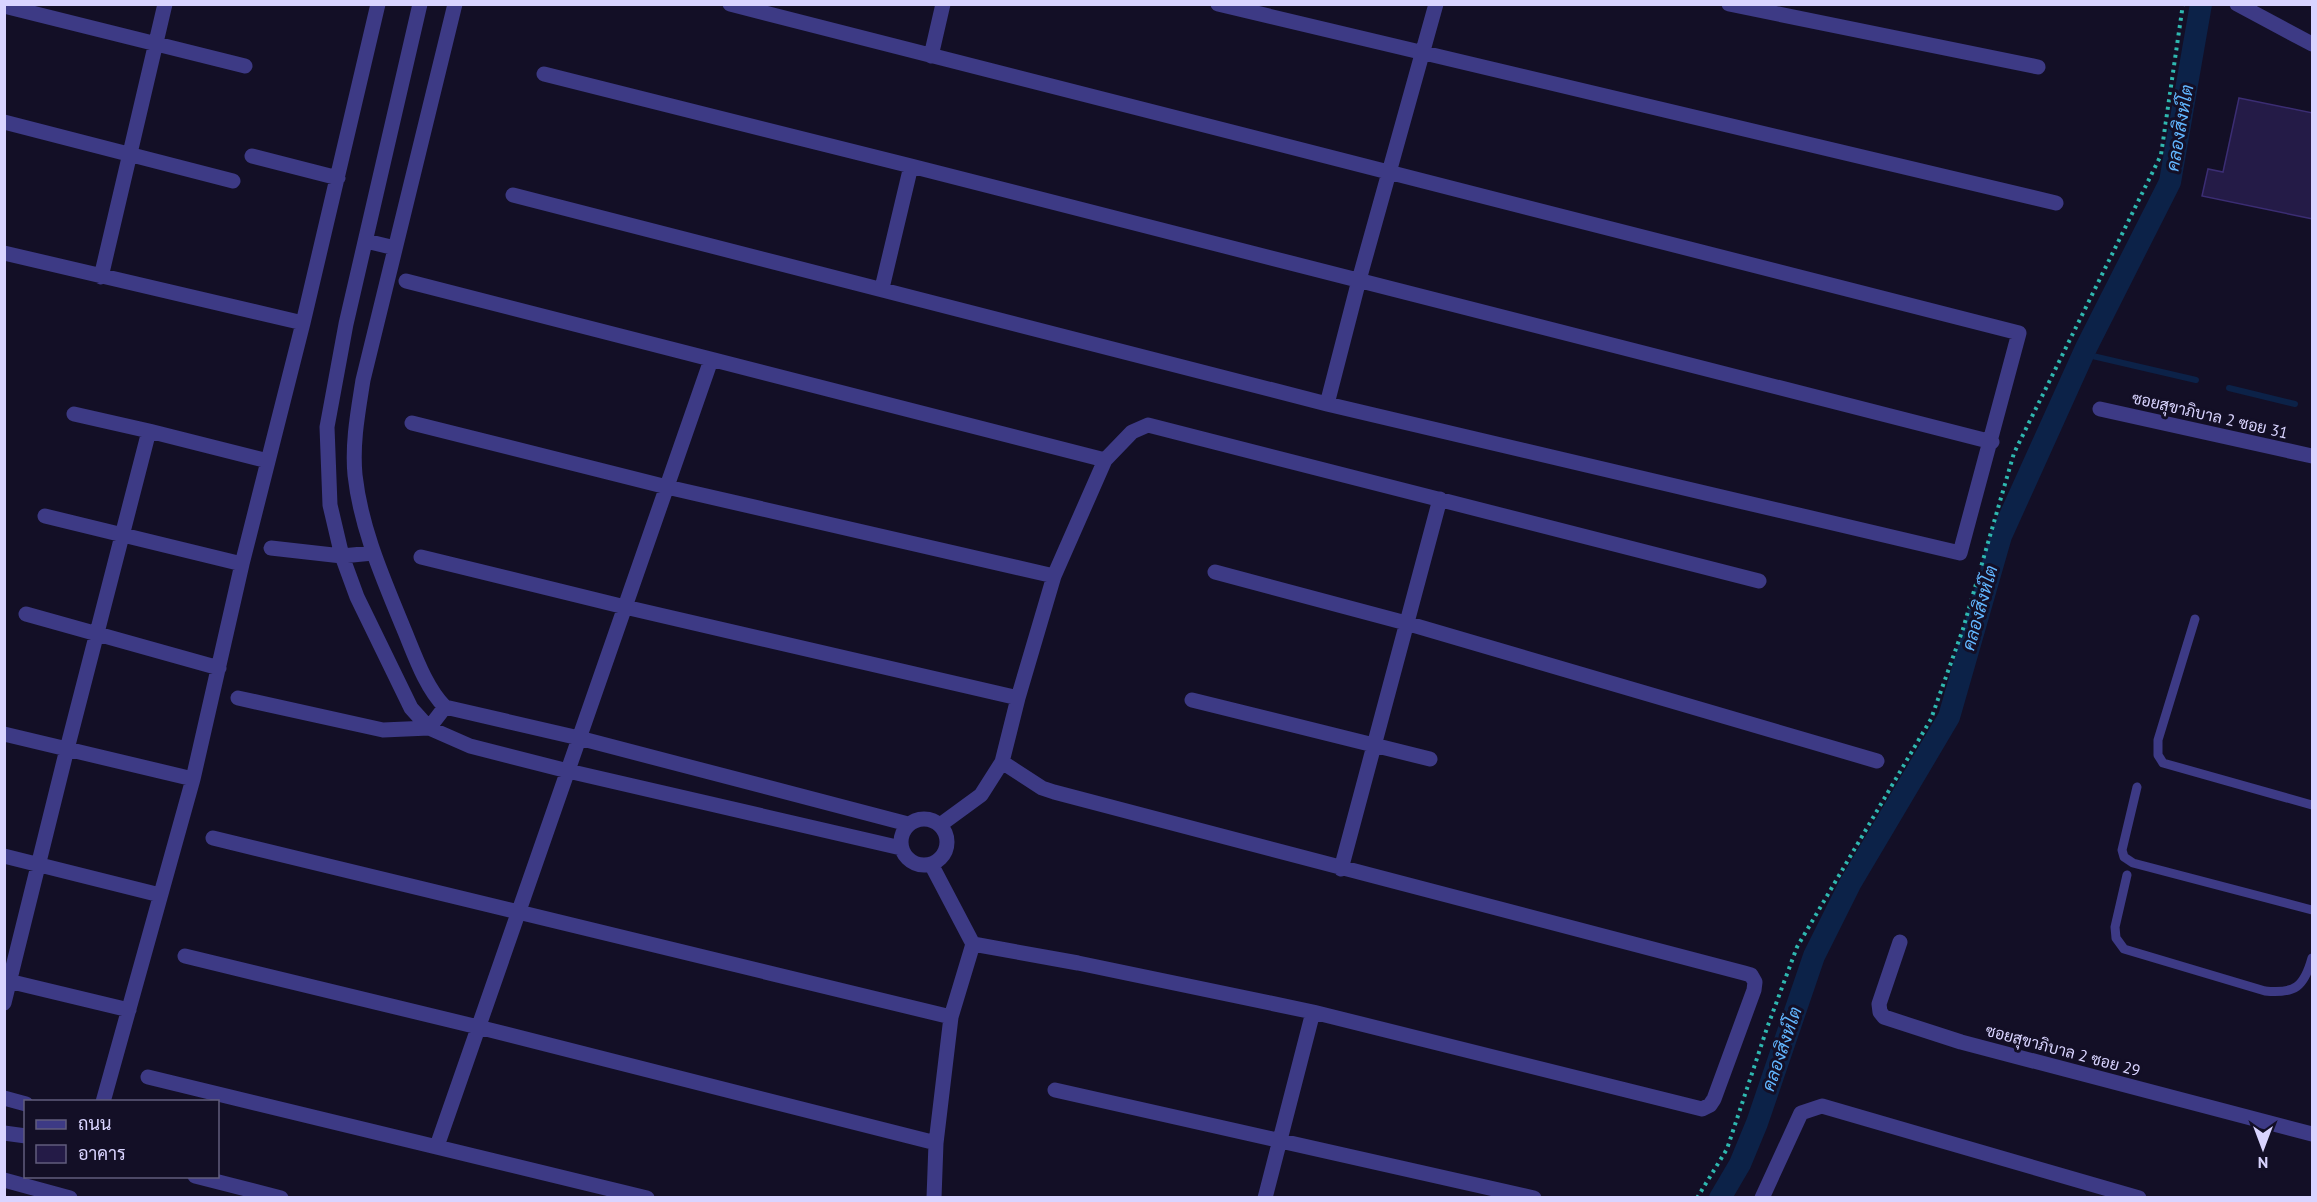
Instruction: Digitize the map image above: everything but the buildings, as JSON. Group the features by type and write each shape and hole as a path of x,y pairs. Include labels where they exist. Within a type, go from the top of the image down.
{"street":[{"path":"101,276 165,4"},
{"path":"104,1100 193,779 242,564 303,323 378,4"},
{"path":"420,4 346,324 327,427 330,505 342,556 357,597 411,708 429,728 470,746 901,848"},
{"path":"455,4 363,380 354,439 355,476 373,553 412,648 437,699 445,707 579,738 908,824 924,819 940,825 947,841 942,857 931,864 919,865 904,856 900,839 908,824"},
{"path":"513,195 1327,404 1960,553 1992,442 2019,333 730,4"},
{"path":"932,56 943,4"},
{"path":"1218,4 2056,203"},
{"path":"1327,404 1436,4"},
{"path":"1729,4 2038,67"},
{"path":"2237,4 2313,44"},
{"path":"8,7 245,66"},
{"path":"544,74 1992,442"},
{"path":"4,122 233,181"},
{"path":"252,156 338,178"},
{"path":"882,288 912,166"},
{"path":"366,241 395,248"},
{"path":"4,253 303,323"},
{"path":"406,281 1105,460"},
{"path":"436,1146 711,360"},
{"name":"ซอยสุขาภิบาล 2 ซอย 31","path":"2100,409 2313,456"},
{"path":"74,414 268,461"},
{"path":"411,423 667,487 1054,576"},
{"path":"940,825 981,795 1002,762 1018,698 1054,576 1105,460 1132,432 1148,425 1759,581"},
{"path":"4,1003 7,981 149,431"},
{"path":"1341,869 1372,746 1440,499"},
{"path":"45,516 242,564"},
{"path":"271,548 342,556 373,553"},
{"path":"421,557 625,608 1018,698"},
{"path":"1215,572 1406,623 1877,761"},
{"path":"26,614 219,668"},
{"path":"238,698 383,730 429,728"},
{"path":"1192,700 1430,759"},
{"path":"429,728 445,707"},
{"path":"4,734 193,779"},
{"path":"973,944 1078,963 1313,1012 1702,1109 1714,1100 1754,990 1755,982 1751,975 1744,973 1054,792 1042,788 1002,762"},
{"path":"213,838 951,1017"},
{"path":"4,855 160,895"},
{"path":"931,864 973,944 951,1017 936,1143 934,1197"},
{"name":"ซอยสุขาภิบาล 2 ซอย 29","path":"1900,942 1879,1004 1880,1012 1884,1017 1961,1042 2313,1134"},
{"path":"185,956 478,1027 936,1143"},
{"path":"7,981 129,1010"},
{"path":"1265,1197 1313,1012"},
{"path":"148,1077 647,1197"},
{"path":"1055,1090 1534,1197"},
{"path":"4,1098 24,1103"},
{"path":"1762,1197 1801,1113 1822,1106 2139,1197"},
{"path":"4,1133 24,1136"},
{"path":"203,1178 280,1197"},
{"path":"4,1180 70,1197"}],"lane":[{"path":"2194,619 2158,740 2158,755 2163,763 2313,805"},
{"path":"2137,787 2122,850 2124,857 2133,863 2313,910"},
{"path":"2127,874 2115,927 2116,938 2124,949 2265,991 2282,993 2298,988 2308,973 2313,957"}],"path":[{"path":"1697,1197 1727,1149 1767,1028 1797,947 1931,719 1963,629 2014,453 2161,154 2183,4"}],"waterway":[{"name":"คลองสิงห์โต","path":"1720,1198 1740,1164 1757,1123 1814,956 1850,884 1949,717 2001,536 2086,348 2170,182 2201,4"},
{"path":"2084,354 2196,380"},
{"path":"2229,388 2295,404"}]}
